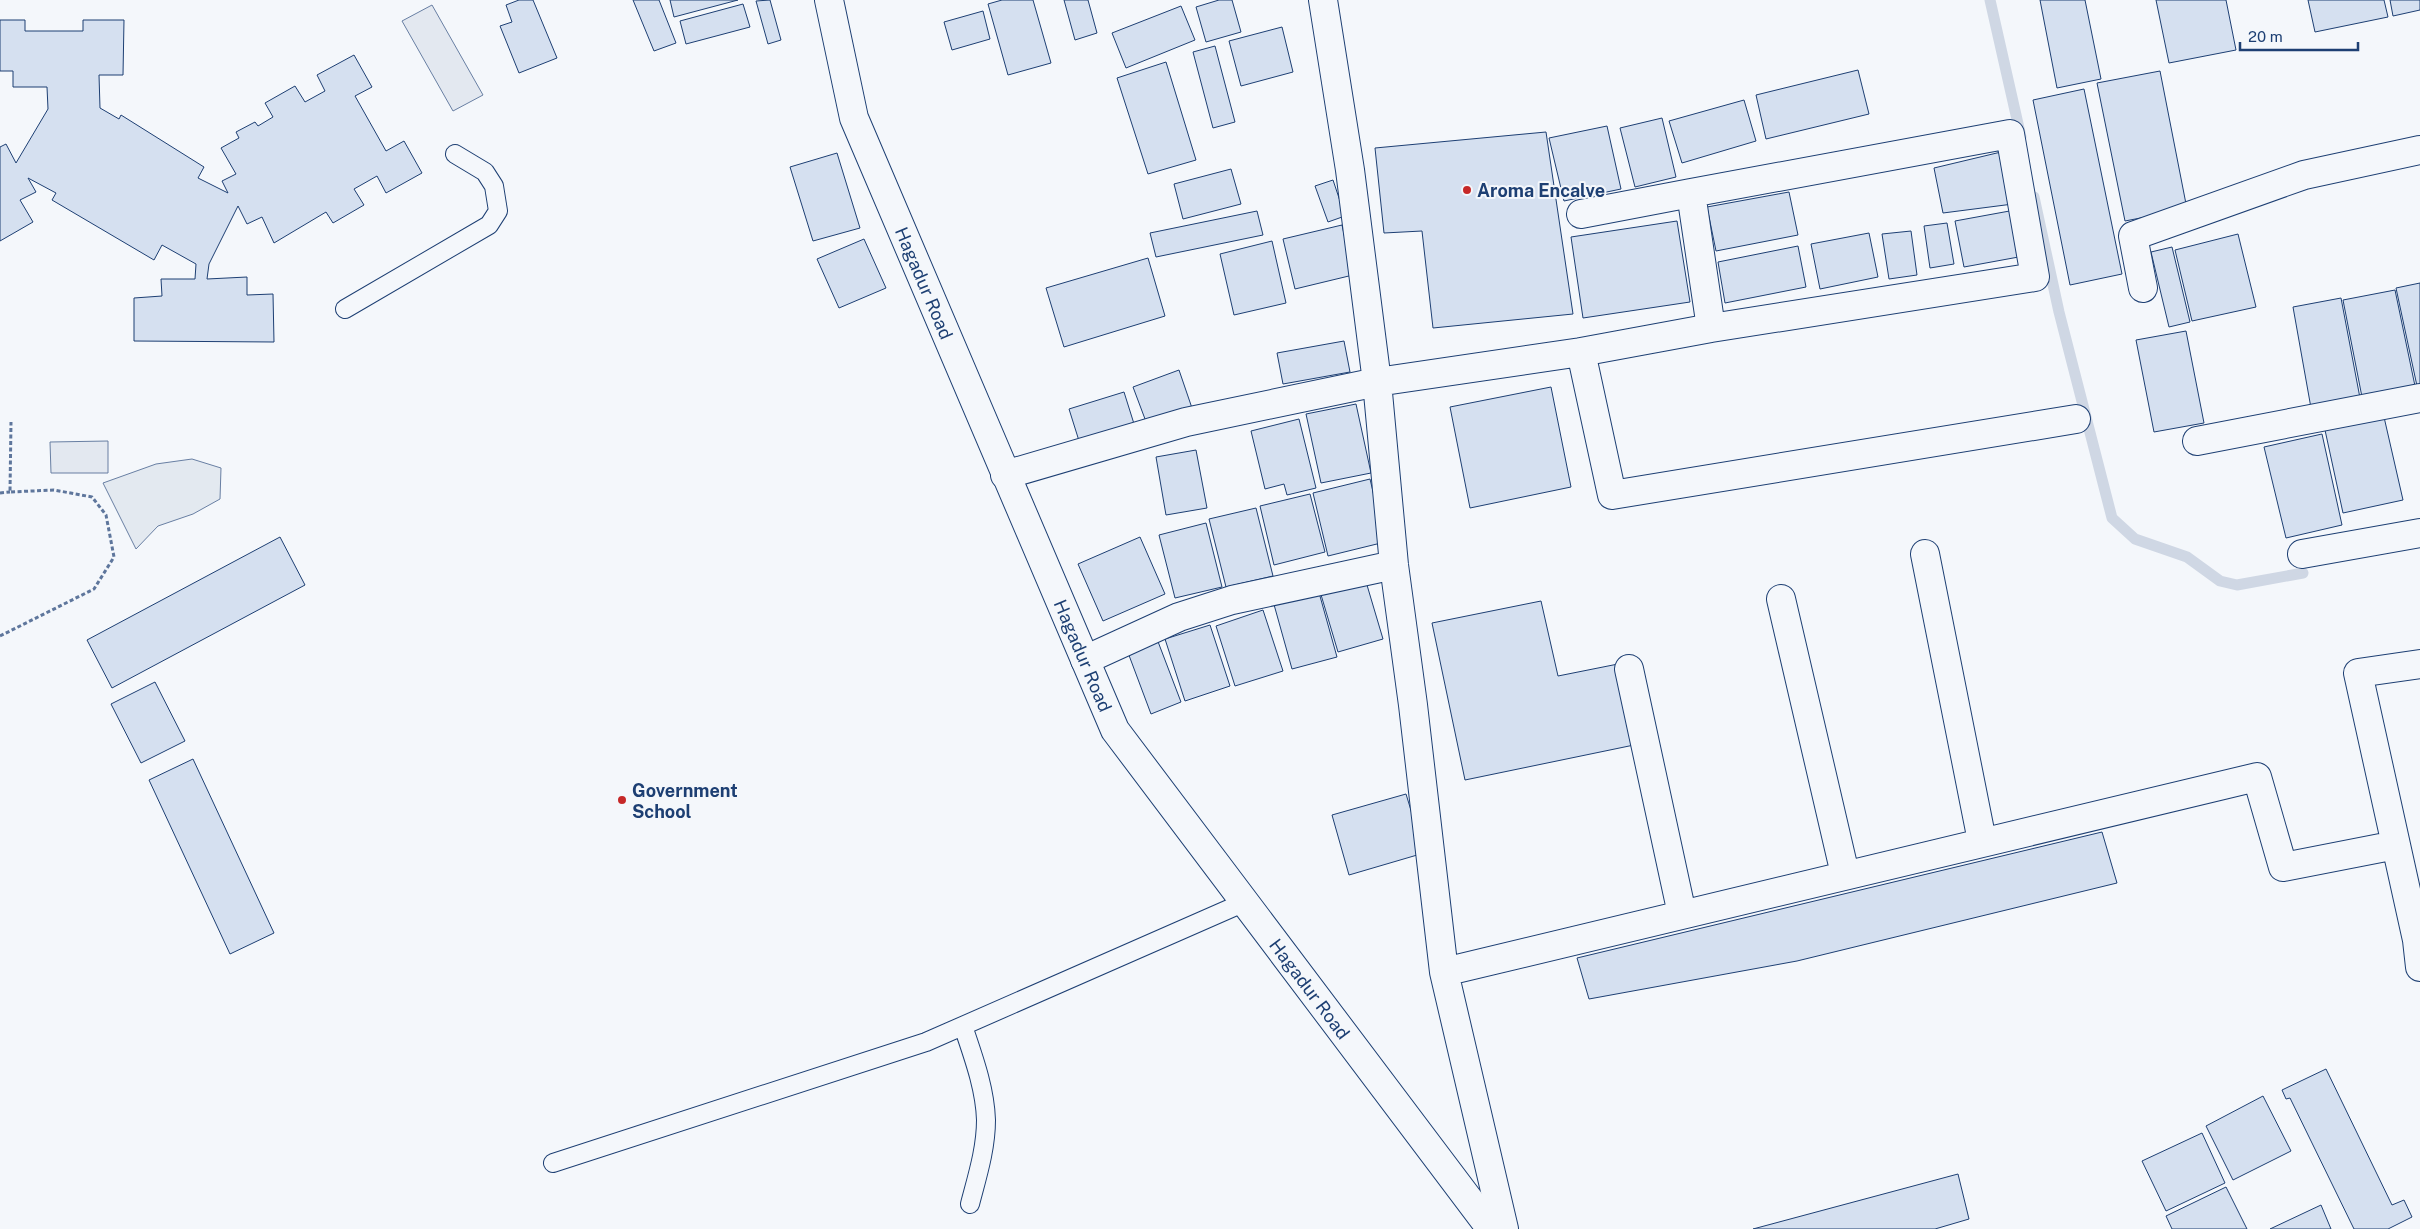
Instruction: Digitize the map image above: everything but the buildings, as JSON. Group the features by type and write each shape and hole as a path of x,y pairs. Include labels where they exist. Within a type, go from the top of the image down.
{"street":[{"name":"Hagadur Road","path":"829,0 854,118 1005,476 1115,730 1491,1229"},
{"path":"1323,0 1350,170 1377,382 1394,565 1413,705 1444,972 1504,1229"},
{"path":"1005,476 1186,422 1377,382 1581,352 1711,328 2035,277 2010,134 1581,214"},
{"path":"2143,288 2133,236 2304,174 2420,150"},
{"path":"1691,193 1711,328"},
{"path":"1581,352 1612,494 2076,419"},
{"path":"2197,441 2420,398"},
{"path":"2302,554 2420,533"},
{"path":"1925,554 1982,841"},
{"path":"1085,660 1180,617 1232,600 1394,565"},
{"path":"1781,599 1845,874"},
{"path":"2420,664 2358,673 2396,845 2420,967"},
{"path":"1629,669 1682,914"},
{"path":"1444,972 1982,841 2257,777 2283,866 2396,845"}],"lane":[{"path":"345,309 489,225 498,211 494,186 485,172 455,154"},
{"path":"553,1163 926,1042 1244,902"},
{"path":"963,1026 982,1088 986,1120 983,1153 970,1204"}],"path":[{"path":"10,492 12,422"},
{"path":"0,493 54,490 92,497 106,515 114,557 94,589 0,636"}],"shaded area":[{"path":"432,5 483,95 453,111 402,21"},
{"path":"108,441 108,473 51,473 50,442"},
{"path":"192,459 221,468 220,499 193,514 158,526 136,549 103,483 156,464"}],"waterway":[{"path":"1990,0 2021,137"},
{"path":"2034,197 2059,312 2112,518 2135,539 2187,557 2220,581 2237,585 2303,573"}],"place":[{"name":"Aroma Encalve","path":"1467,190"},
{"name":"Government School","path":"622,800"}]}
